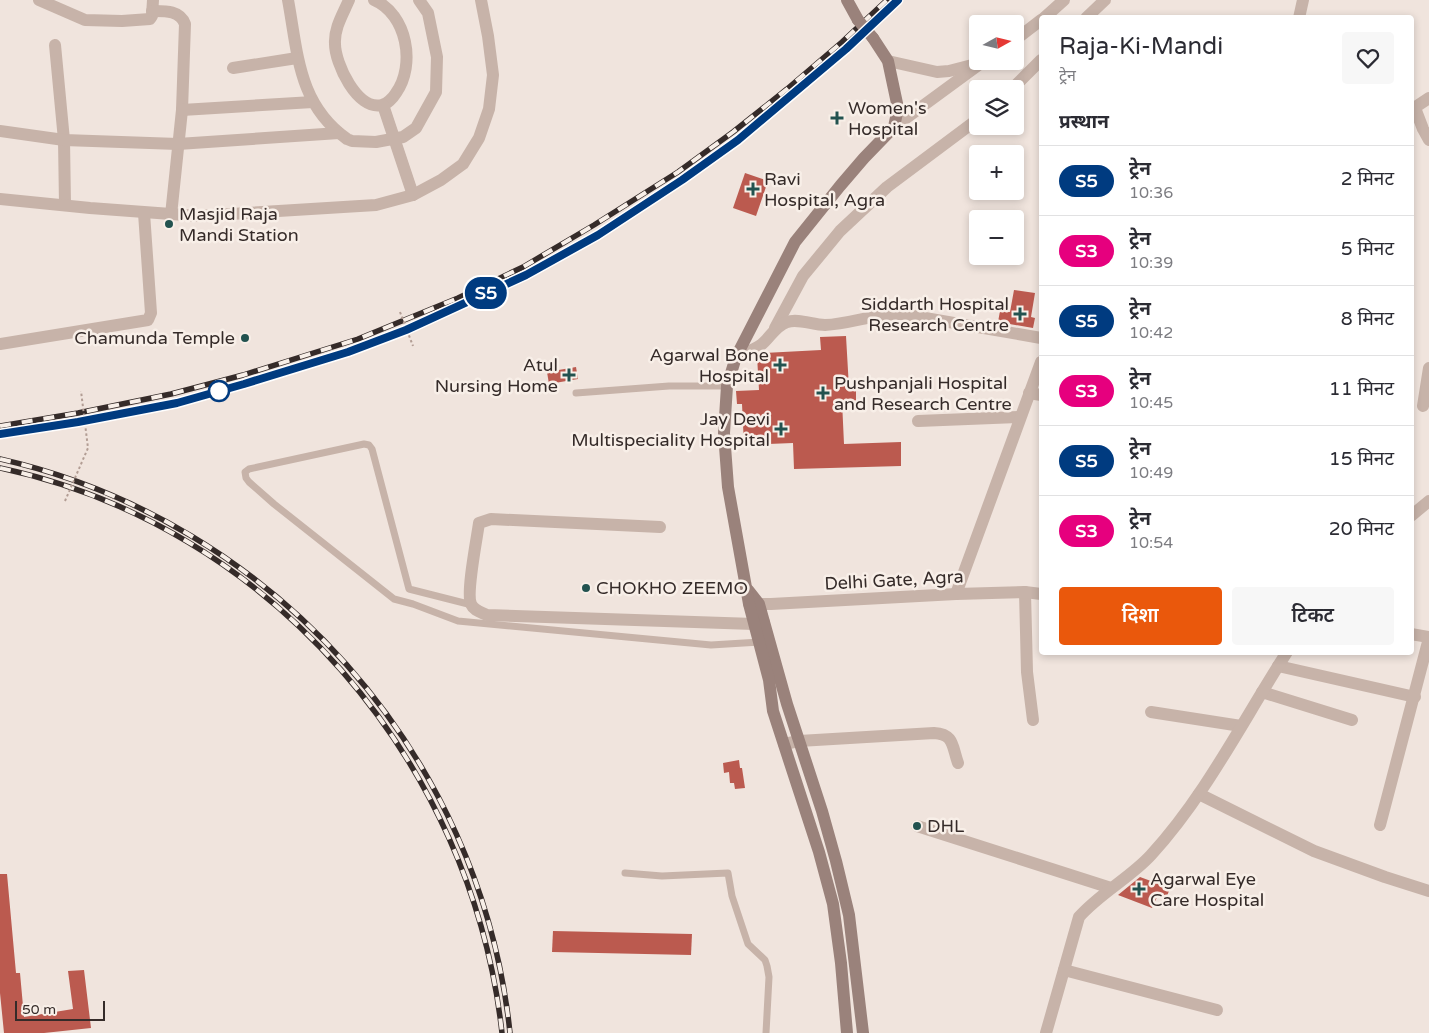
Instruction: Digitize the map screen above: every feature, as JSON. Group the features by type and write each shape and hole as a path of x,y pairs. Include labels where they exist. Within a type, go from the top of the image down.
{"main road":[{"path":"847,0 858,20 888,61 898,108 894,128 864,158 795,242 736,357 727,386 724,433 728,487 746,588 754,604 764,642 818,799 836,862 849,915 863,1033"},
{"path":"764,642 774,711 819,852 833,904 848,1033"},
{"path":"803,803 818,799"},
{"path":"842,980 857,978"}],"street":[{"path":"39,0 85,20 145,20 152,18 153,6 174,13 184,20 185,46 182,110 171,215"},
{"path":"288,0 297,58 303,80 313,102 323,118 339,133 352,141 376,142 402,137 416,128 436,92 437,57 428,13 419,0"},
{"path":"349,0 338,24 335,44 341,69 351,88 365,102 374,106 383,105 393,97 401,86 405,74 406,51 405,42 394,16 381,3 374,0"},
{"path":"0,199 198,216 376,205 413,195 441,180 463,164 479,138 488,109 493,75 481,0"},
{"path":"1046,15 1064,0"},
{"path":"1089,15 1105,0"},
{"path":"1300,15 1303,0"},
{"path":"1024,33 1039,20"},
{"path":"55,45 64,140 65,206"},
{"path":"232,68 297,58"},
{"path":"888,61 936,72 969,66"},
{"path":"1021,80 1039,62"},
{"path":"894,128 972,70"},
{"path":"1414,108 1429,98"},
{"path":"182,110 313,102"},
{"path":"383,105 413,195"},
{"path":"1414,111 1429,140"},
{"path":"774,330 803,276 840,231 888,187 969,126"},
{"path":"0,131 64,140 178,144 339,133"},
{"path":"0,344 148,320 151,313 144,212"},
{"path":"736,357 760,345 774,330 785,322 793,320 827,325 886,314 1039,338"},
{"path":"1421,406 1429,368"},
{"path":"956,594 1020,417 1035,394 1039,373"},
{"path":"918,421 1020,417"},
{"path":"1414,514 1429,501"},
{"path":"660,527 491,519 482,521 480,523 472,576 470,594 472,605 477,611 487,614 759,623"},
{"path":"1025,592 1028,672 1033,720"},
{"name":"Delhi Gate, Agra","path":"754,604 956,594 1025,592 1039,594"},
{"path":"1380,825 1415,697 1429,637 1414,634"},
{"path":"1046,1033 1080,917 1089,905 1150,856 1199,794 1285,655"},
{"path":"1278,666 1415,697"},
{"path":"1262,692 1352,720"},
{"path":"1151,712 1241,726"},
{"path":"784,744 799,741 934,733 946,734 950,737 958,763"},
{"path":"1199,794 1314,851 1385,877 1429,890"},
{"path":"917,826 1112,888"},
{"path":"1064,970 1217,1010"}],"lane":[{"path":"576,393 669,386 727,386"},
{"path":"472,605 409,589 372,449 369,445 364,444 250,469 246,472 246,478 249,482 274,504 394,599 458,621 711,645 764,642"},
{"path":"625,873 662,876 721,872 729,874 732,896 748,944 765,960 767,966 769,977 766,1033"}],"path":[{"path":"400,312 413,346"},
{"path":"65,501 88,448 81,391"}],"building":[{"path":"745,173 768,181 756,216 733,208"},
{"path":"1014,290 1035,293 1031,317 1035,318 1033,328 998,322 1000,311 1010,312"},
{"path":"846,336 849,388 856,388 856,401 842,401 844,444 901,442 901,466 794,469 793,443 744,445 742,404 737,404 736,391 759,390 757,356 764,353 821,350 820,337"},
{"path":"576,367 578,379 549,384 547,372"},
{"path":"739,760 745,788 735,789 734,783 730,783 729,772 724,773 723,763"},
{"path":"0,874 7,874 16,973 20,973 24,1017 73,1009 68,971 84,970 91,1028 44,1033 4,1033 0,993"},
{"path":"1140,877 1170,888 1166,899 1158,895 1152,908 1118,895"},
{"path":"553,931 692,934 691,955 552,952"}],"railway":[{"path":"0,426 78,413 171,394 243,375 358,339 458,298 523,267 678,172 733,132 842,42 887,0"},
{"path":"0,434 79,422 177,403 244,384 348,352 407,330 526,275 598,235 682,180 738,140 846,49 898,0"},
{"path":"0,459 99,490 191,536 274,594 347,665 408,745 456,834 491,931 510,1033"},
{"path":"0,468 98,497 188,542 270,600 341,670 401,750 449,838 483,933 502,1033"}],"train":[{"name":"S5","path":"0,434 78,422 177,403 244,384 348,352 406,330 526,275 598,235 682,180 738,140 846,49 898,0"}],"place":[{"name":"Women's Hospital","path":"837,118"},
{"name":"Ravi Hospital, Agra","path":"753,189"},
{"name":"Masjid Raja Mandi Station","path":"169,224"},
{"name":"Siddarth Hospital Research Centre","path":"1020,314"},
{"name":"Chamunda Temple","path":"245,338"},
{"name":"Agarwal Bone Hospital","path":"780,365"},
{"name":"Atul Nursing Home","path":"569,375"},
{"name":"Pushpanjali Hospital and Research Centre","path":"823,393"},
{"name":"Jay Devi Multispeciality Hospital","path":"781,429"},
{"name":"CHOKHO ZEEMO","path":"586,588"},
{"name":"DHL","path":"917,826"},
{"name":"Agarwal Eye Care Hospital","path":"1139,889"}]}
